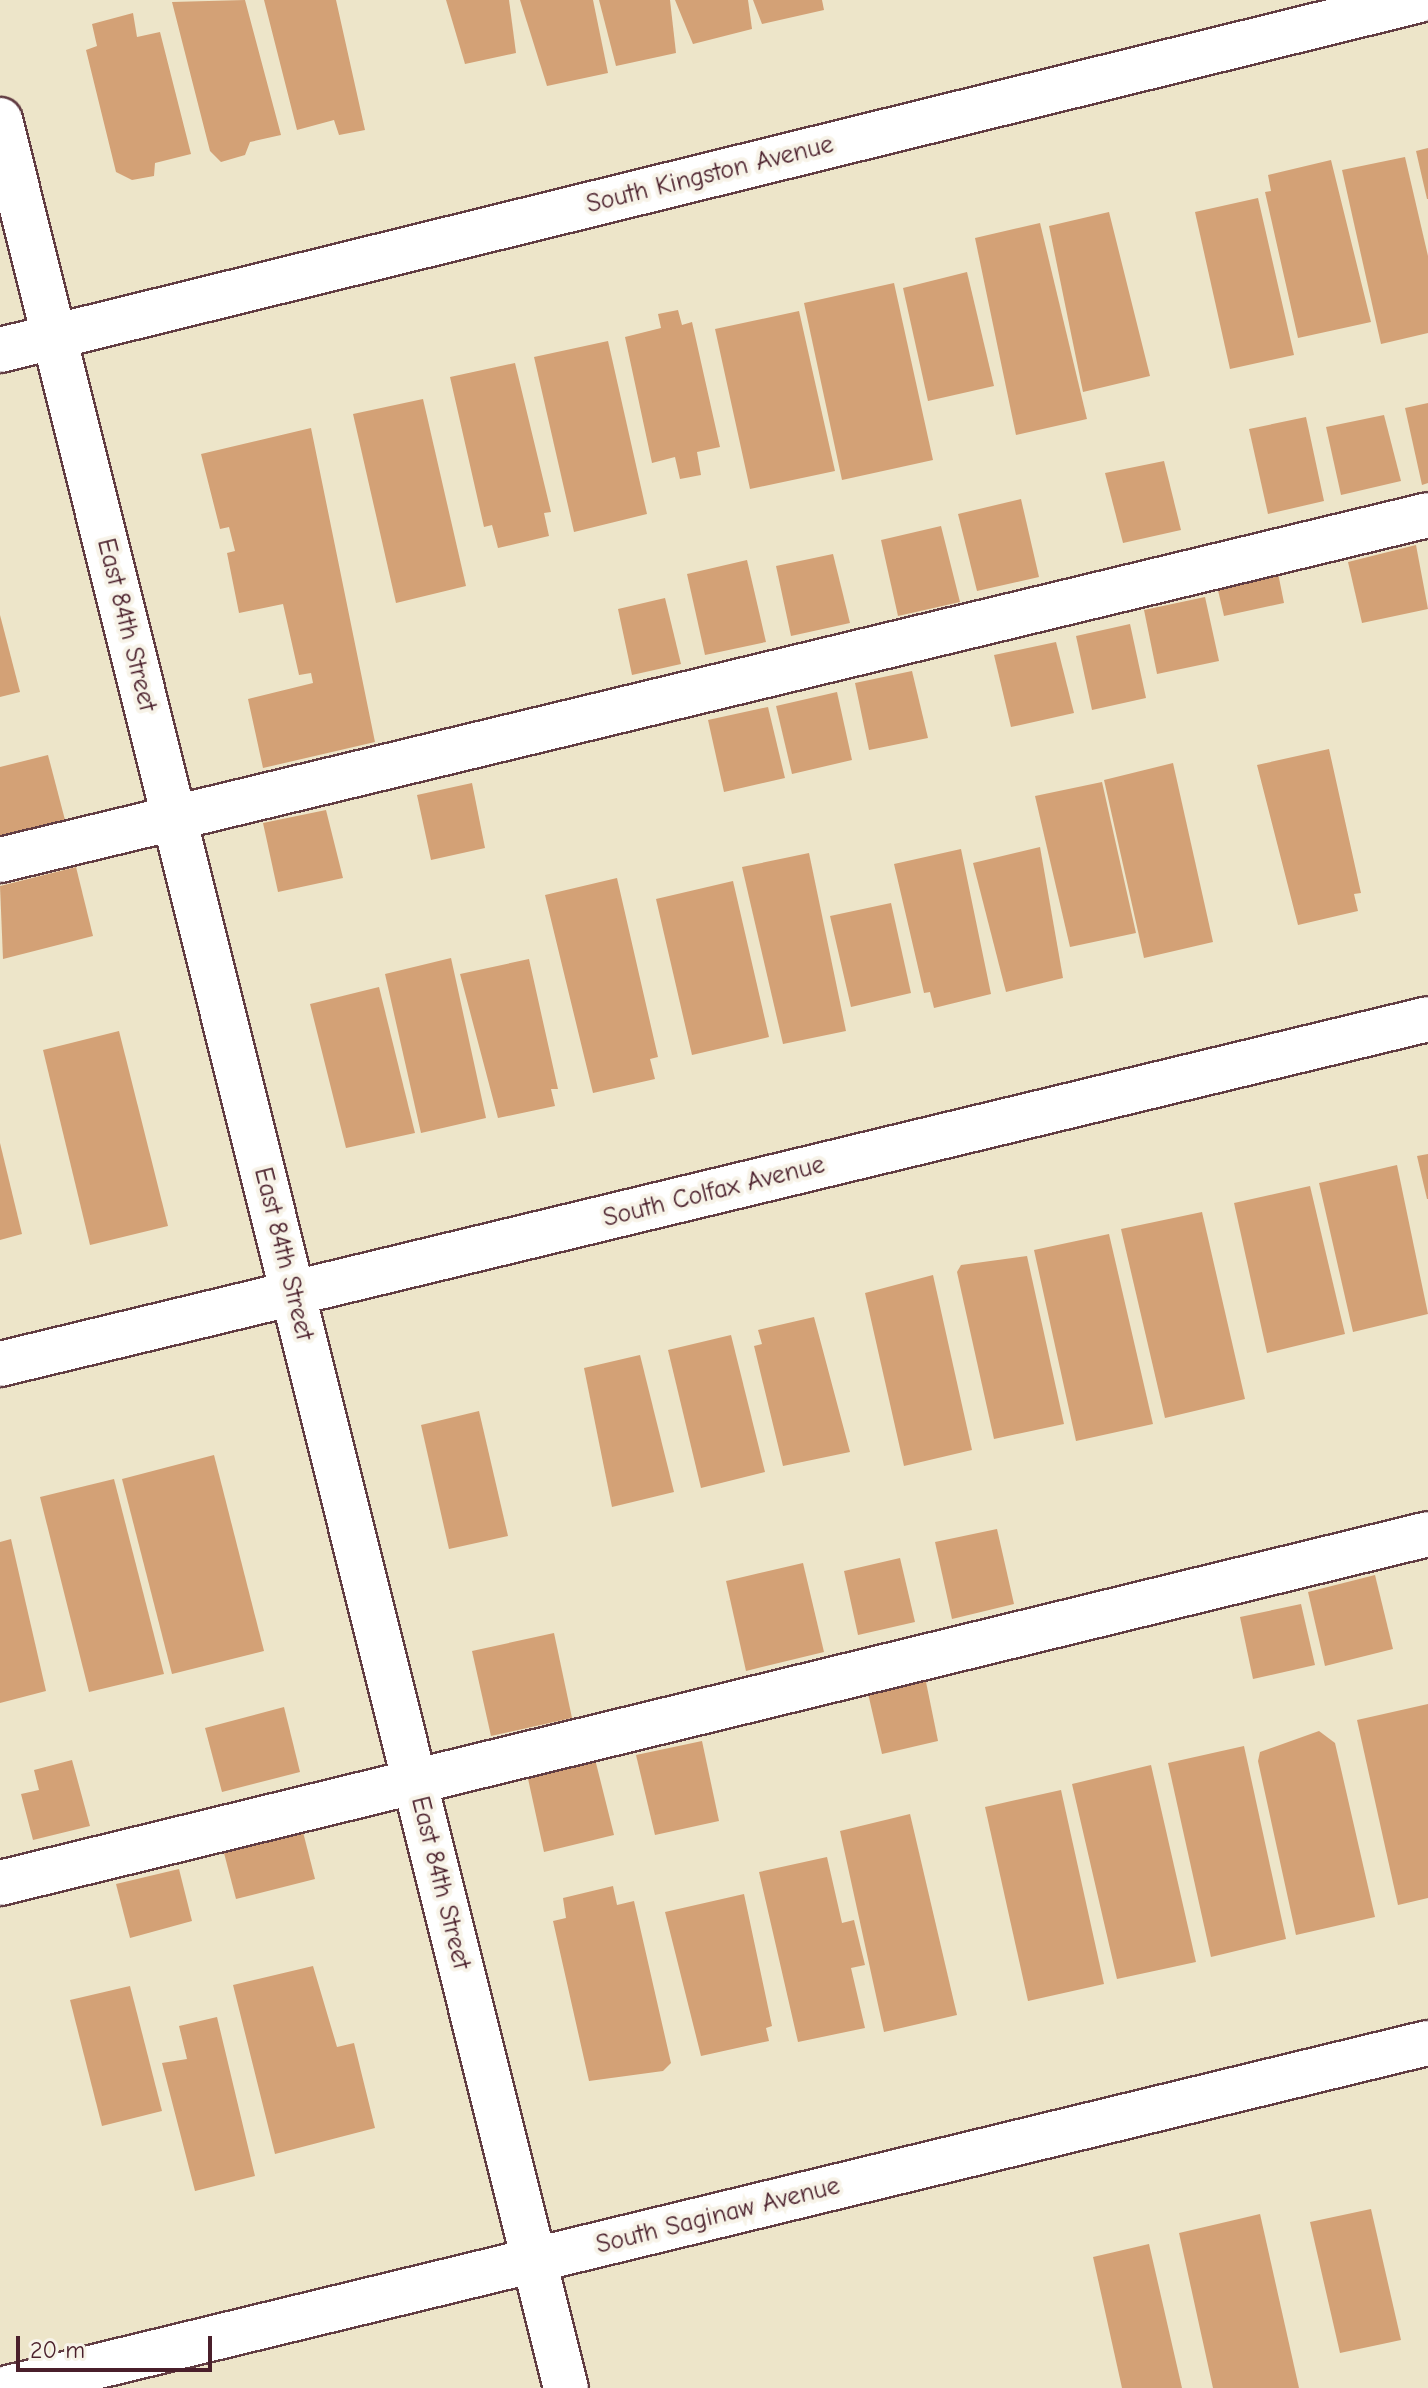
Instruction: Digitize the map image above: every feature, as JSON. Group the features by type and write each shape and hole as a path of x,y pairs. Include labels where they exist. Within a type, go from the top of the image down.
{"street":[{"name":"South Kingston Avenue","path":"0,350 1420,0"},
{"name":"East 84th Street","path":"0,120 566,2388"},
{"path":"0,860 1428,515"},
{"name":"South Colfax Avenue","path":"0,1364 1428,1019"},
{"path":"0,1883 1428,1534"},
{"name":"South Saginaw Avenue","path":"8,2388 1428,2043"}],"building":[{"path":"245,0 281,135 250,142 245,155 221,162 210,151 172,2"},
{"path":"264,0 336,0 365,130 339,135 334,120 297,130"},
{"path":"446,0 509,0 516,53 465,64"},
{"path":"520,0 593,0 608,73 547,86"},
{"path":"599,0 670,0 676,53 616,66"},
{"path":"675,0 748,0 752,29 693,44"},
{"path":"753,0 822,0 824,10 762,24"},
{"path":"133,13 137,37 160,32 191,154 155,163 154,176 132,180 116,172 86,50 97,46 92,24"},
{"path":"1428,148 1428,199 1427,199 1416,151"},
{"path":"1405,157 1428,256 1428,333 1381,344 1342,170"},
{"path":"1331,160 1371,322 1298,338 1265,192 1271,191 1268,175"},
{"path":"1258,198 1294,355 1230,369 1195,212"},
{"path":"1109,212 1150,376 1083,392 1049,226"},
{"path":"1040,223 1087,419 1016,435 975,238"},
{"path":"967,272 994,386 928,401 903,288"},
{"path":"894,283 933,460 842,480 804,303"},
{"path":"678,310 682,325 692,322 720,447 697,452 701,475 680,479 675,457 652,463 625,337 661,328 658,314"},
{"path":"799,311 835,471 750,489 715,329"},
{"path":"608,341 647,514 574,532 534,357"},
{"path":"515,363 551,512 544,513 549,536 498,548 492,525 484,527 450,377"},
{"path":"423,399 466,586 396,603 353,414"},
{"path":"1428,403 1428,483 1422,485 1405,408"},
{"path":"1384,415 1401,481 1341,495 1326,427"},
{"path":"1306,417 1324,501 1268,514 1249,429"},
{"path":"311,428 375,742 263,768 248,699 313,683 311,673 299,675 283,604 239,613 227,553 235,551 229,527 220,529 201,454"},
{"path":"1164,461 1181,530 1123,543 1105,473"},
{"path":"1021,499 1039,577 977,591 958,514"},
{"path":"941,526 960,602 898,616 881,540"},
{"path":"1416,545 1428,609 1362,623 1348,562"},
{"path":"833,554 850,623 791,636 776,566"},
{"path":"747,560 766,642 705,655 687,574"},
{"path":"1278,573 1284,603 1224,616 1217,586"},
{"path":"1205,597 1219,661 1157,674 1144,610"},
{"path":"665,598 681,664 632,675 618,609"},
{"path":"0,615 20,692 0,697"},
{"path":"1130,624 1146,698 1092,710 1076,636"},
{"path":"1056,642 1074,713 1011,727 994,655"},
{"path":"912,671 928,738 869,750 855,683"},
{"path":"837,692 852,760 792,774 776,706"},
{"path":"768,707 785,778 724,792 708,720"},
{"path":"1329,749 1361,893 1354,894 1358,911 1298,925 1257,765"},
{"path":"48,755 65,820 0,837 0,767"},
{"path":"1173,763 1213,942 1144,958 1104,780"},
{"path":"1102,782 1136,933 1070,947 1035,796"},
{"path":"472,783 485,848 431,860 417,795"},
{"path":"326,810 343,878 278,892 263,823"},
{"path":"1040,847 1063,978 1006,992 973,863"},
{"path":"961,849 991,994 934,1008 930,992 924,993 894,864"},
{"path":"809,853 846,1031 783,1044 742,867"},
{"path":"76,867 93,936 3,959 0,886"},
{"path":"617,878 658,1057 650,1059 655,1079 593,1093 545,895"},
{"path":"733,881 769,1037 692,1055 656,899"},
{"path":"891,903 911,993 851,1007 830,916"},
{"path":"451,958 486,1118 421,1133 385,974"},
{"path":"529,959 558,1089 551,1089 555,1106 498,1118 460,974"},
{"path":"379,987 415,1133 346,1148 310,1004"},
{"path":"119,1031 168,1226 90,1245 43,1050"},
{"path":"0,1143 22,1234 0,1240"},
{"path":"1428,1154 1428,1199 1427,1199 1417,1156"},
{"path":"1397,1165 1428,1314 1353,1332 1319,1183"},
{"path":"1310,1186 1345,1334 1267,1353 1234,1203"},
{"path":"1202,1212 1245,1399 1165,1418 1121,1229"},
{"path":"1109,1234 1153,1424 1076,1441 1034,1250"},
{"path":"1027,1256 1064,1424 994,1439 957,1272 961,1265"},
{"path":"933,1275 972,1450 904,1466 865,1293"},
{"path":"814,1317 850,1452 783,1466 754,1346 762,1344 758,1330"},
{"path":"731,1335 765,1472 701,1488 668,1350"},
{"path":"640,1355 674,1492 612,1507 584,1368"},
{"path":"479,1411 508,1536 449,1549 421,1425"},
{"path":"214,1455 264,1651 172,1674 122,1479"},
{"path":"114,1479 164,1674 89,1692 40,1497"},
{"path":"997,1529 1014,1604 952,1619 935,1542"},
{"path":"11,1539 46,1691 0,1703 0,1542"},
{"path":"900,1558 915,1622 858,1635 844,1571"},
{"path":"803,1563 824,1652 746,1671 726,1581"},
{"path":"1375,1575 1393,1649 1325,1666 1308,1592"},
{"path":"1301,1604 1315,1665 1253,1679 1240,1617"},
{"path":"554,1633 572,1718 491,1736 472,1651"},
{"path":"925,1677 938,1741 882,1754 867,1689"},
{"path":"1428,1704 1428,1898 1398,1905 1357,1720"},
{"path":"284,1707 300,1772 222,1792 205,1728"},
{"path":"1319,1731 1335,1743 1375,1917 1296,1935 1258,1761 1260,1752"},
{"path":"702,1741 719,1821 655,1835 636,1755"},
{"path":"1244,1746 1286,1939 1211,1957 1168,1763"},
{"path":"595,1759 614,1835 544,1852 527,1774"},
{"path":"72,1760 90,1826 33,1840 21,1794 39,1790 34,1770"},
{"path":"1151,1765 1196,1962 1117,1979 1072,1784"},
{"path":"1061,1790 1104,1984 1028,2001 985,1807"},
{"path":"910,1814 957,2015 884,2032 840,1831"},
{"path":"303,1832 315,1879 236,1899 224,1853"},
{"path":"827,1857 842,1923 854,1920 865,1965 851,1968 865,2028 798,2042 759,1872"},
{"path":"179,1869 192,1921 130,1938 116,1884"},
{"path":"613,1886 617,1905 634,1901 671,2063 663,2071 589,2081 553,1921 566,1918 563,1898"},
{"path":"744,1894 772,2026 766,2028 769,2041 701,2056 665,1912"},
{"path":"313,1966 337,2047 354,2043 375,2128 275,2154 233,1985"},
{"path":"130,1986 162,2111 102,2126 70,2000"},
{"path":"217,2017 255,2176 195,2191 162,2063 187,2059 179,2026"},
{"path":"1371,2209 1401,2340 1340,2353 1310,2222"},
{"path":"1260,2214 1299,2388 1213,2388 1179,2233"},
{"path":"1149,2244 1182,2388 1122,2388 1093,2257"}]}
